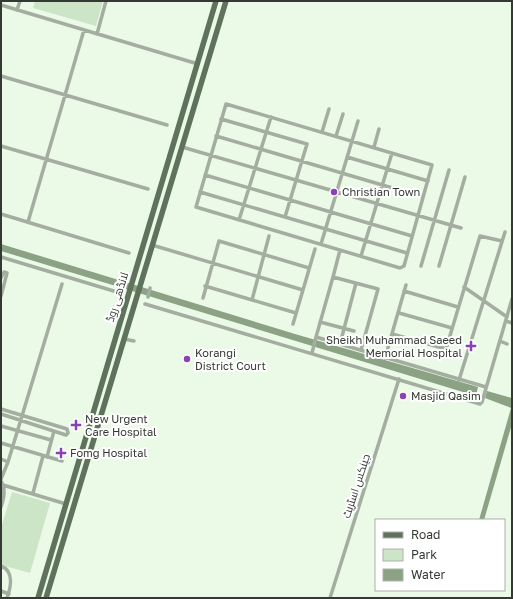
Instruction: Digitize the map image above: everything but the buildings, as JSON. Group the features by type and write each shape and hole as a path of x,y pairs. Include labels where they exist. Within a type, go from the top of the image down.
{"main road":[{"name":"لانڈھی روڈ","path":"38,598 216,1"},
{"name":"لانڈھی روڈ","path":"46,598 226,1"}],"street":[{"path":"17,10 20,1"},
{"path":"97,34 106,1"},
{"path":"1,5 198,64"},
{"path":"28,222 84,30"},
{"path":"1,76 167,125"},
{"path":"226,104 271,117 432,165 402,267 196,207 226,104"},
{"path":"322,132 329,109"},
{"path":"336,136 343,114"},
{"path":"239,220 271,117"},
{"path":"221,119 307,144 285,217"},
{"path":"321,244 358,121"},
{"path":"374,147 379,129"},
{"path":"216,136 423,197"},
{"path":"1,146 148,189"},
{"path":"182,147 461,228"},
{"path":"361,256 392,153"},
{"path":"347,157 428,181"},
{"path":"421,266 448,170"},
{"path":"205,175 412,236"},
{"path":"439,266 465,177"},
{"path":"200,192 407,253"},
{"path":"1,214 129,253"},
{"path":"459,380 505,232"},
{"path":"252,300 269,236"},
{"path":"392,334 446,349 480,236 502,241"},
{"path":"203,298 205,286 219,241 310,268"},
{"path":"152,245 303,290"},
{"path":"293,324 315,249"},
{"path":"312,353 340,250"},
{"path":"1,257 118,290 121,279"},
{"path":"1,278 4,272 7,272 1,296"},
{"path":"333,277 379,290 361,350"},
{"path":"340,344 356,283"},
{"path":"1,507 4,497 1,480 8,462 62,284"},
{"path":"385,358 406,285"},
{"path":"205,286 296,313"},
{"path":"148,297 150,288"},
{"path":"464,288 512,323"},
{"path":"404,291 458,306"},
{"path":"145,304 480,404 483,399 512,299"},
{"path":"399,313 452,328"},
{"path":"320,322 354,331"},
{"path":"316,338 486,388"},
{"path":"124,339 134,341"},
{"path":"500,341 507,344"},
{"name":"جینکس اسٹریٹ","path":"330,598 399,379"},
{"path":"1,409 68,431 66,435 1,414"},
{"path":"1,426 51,440"},
{"path":"32,493 54,431"},
{"path":"1,443 62,461"},
{"path":"1,459 8,462"},
{"path":"3,485 66,504"},
{"path":"1,566 6,568 10,574 8,596"},
{"path":"1,591 8,596"}],"green space":[{"path":"35,1 103,1 96,26 33,8"},
{"path":"12,492 50,503 30,573 1,565 1,528"}],"water":[{"path":"1,244 295,334 478,387 476,396 1,251"},
{"path":"487,391 512,398 512,424 484,519 479,519 511,408 485,398"}],"place":[{"name":"Christian Town","path":"334,192"},
{"name":"Sheikh Muhammad Saeed Memorial Hospital","path":"471,346"},
{"name":"Korangi District Court","path":"187,359"},
{"name":"Masjid Qasim","path":"403,396"},
{"name":"New Urgent Care Hospital","path":"76,425"},
{"name":"Fomg Hospital","path":"61,453"}]}
